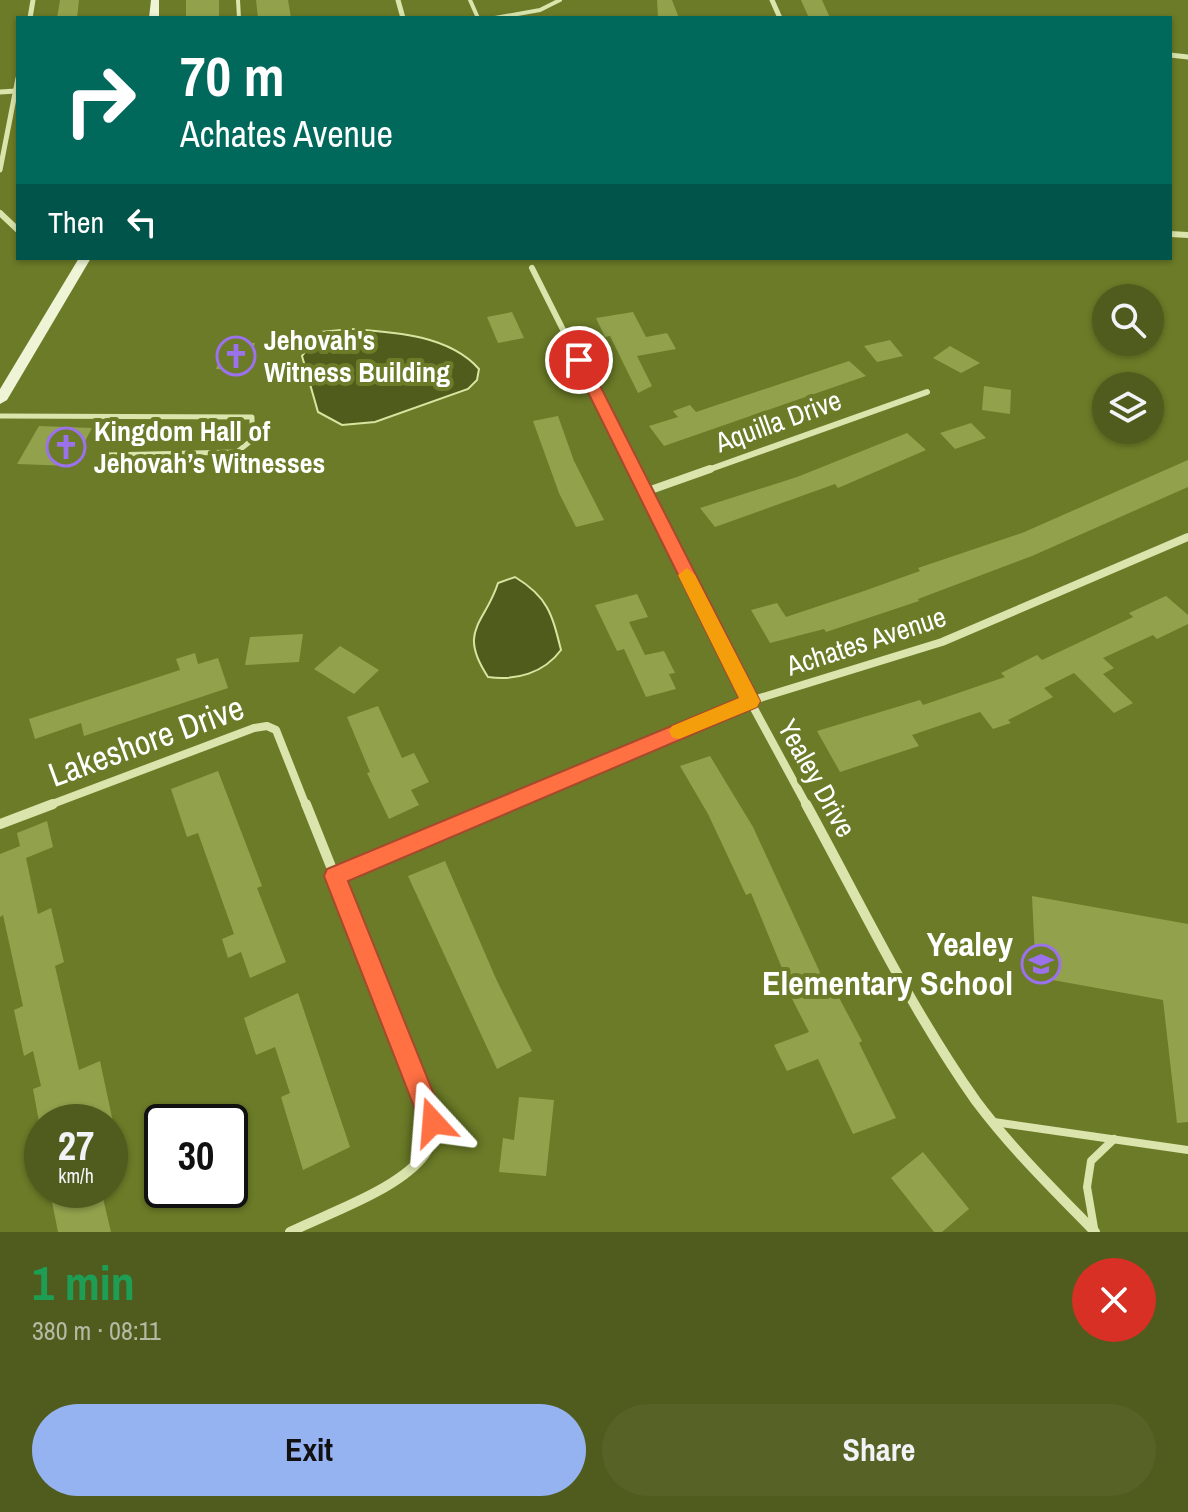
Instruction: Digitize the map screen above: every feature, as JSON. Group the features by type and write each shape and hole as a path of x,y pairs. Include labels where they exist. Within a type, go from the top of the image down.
{"main road":[{"path":"0,400 84,260"}],"street":[{"path":"0,92 16,91 0,170"},
{"path":"0,213 16,228"},
{"name":"Yealey Drive","path":"532,268 750,701 933,1036 994,1122 1039,1175 1095,1232"},
{"name":"Aquilla Drive","path":"645,492 927,392"},
{"name":"Achates Avenue","path":"335,876 750,701 942,642 1188,537"},
{"name":"Lakeshore Drive","path":"0,824 254,728 267,726 276,730 428,1106 432,1139 424,1156 407,1172 290,1232"}],"lane":[{"path":"506,16 540,10 560,0"},
{"path":"0,416 252,417 254,422 252,440 248,447 237,452 107,455"},
{"path":"994,1122 1188,1150"},
{"path":"1095,1232 1087,1187 1091,1161 1114,1139"}],"shaded area":[{"path":"351,329 402,334 437,342 467,358 479,369 477,380 468,389 375,422 342,425 318,412 302,356 321,332"},
{"path":"515,577 542,599 555,626 561,650 529,674 509,678 488,677 475,648 476,628 498,583"}],"building":[{"path":"60,0 79,0 77,16 57,16"},
{"path":"186,0 219,0 219,16 186,16"},
{"path":"256,0 288,0 291,16 258,16"},
{"path":"657,0 672,0 678,16 658,16"},
{"path":"801,0 822,0 829,16 808,16"},
{"path":"512,312 524,338 498,343 487,317"},
{"path":"633,312 646,337 667,333 676,349 637,356 652,386 638,393 610,336 605,337 596,318"},
{"path":"890,340 903,356 877,362 864,346"},
{"name":"Jehovah's Witness Building","path":"225,343 255,343 246,370 216,369"},
{"path":"950,346 980,363 961,373 933,358"},
{"path":"849,361 866,376 664,446 649,426 678,417 673,411 690,405 696,412"},
{"path":"984,386 1011,390 1010,414 982,410"},
{"path":"558,416 574,461 604,520 576,527 559,493 533,421"},
{"path":"971,423 986,438 955,449 940,433"},
{"name":"Kingdom Hall of Jehovah’s Witnesses","path":"39,426 92,428 72,466 17,464"},
{"path":"907,433 926,450 838,488 835,484 715,527 700,508 797,477"},
{"path":"1188,460 1188,487 1032,556 919,601 826,632 824,629 770,643 751,610 777,603 786,617 864,591 920,571 918,568 1022,533"},
{"path":"637,594 648,617 629,622 645,655 664,651 675,673 669,674 676,689 646,697 624,649 617,651 595,605"},
{"path":"1166,596 1188,615 1188,624 1157,639 1153,635 1103,658 1114,668 1103,674 1133,703 1114,713 1074,673 1044,688 1053,697 1008,720 1011,723 993,729 980,712 912,735 919,746 840,772 817,731 920,700 923,705 1005,677 1001,673 1037,655 1042,660 1133,617 1129,613"},
{"path":"303,634 299,662 245,665 250,637"},
{"path":"340,646 379,670 354,694 314,669"},
{"path":"195,653 198,664 218,658 228,688 84,736 81,723 35,739 29,719 180,670 176,659"},
{"path":"378,706 402,758 414,753 429,782 411,790 419,805 389,819 367,773 370,772 347,717"},
{"path":"710,756 753,827 823,979 828,977 862,1041 859,1043 896,1118 853,1134 818,1059 787,1071 774,1045 809,1032 788,991 791,990 751,893 746,895 708,814 680,766"},
{"path":"218,771 262,886 257,888 286,962 250,978 241,952 228,958 222,939 234,934 198,833 187,837 171,789"},
{"path":"47,821 53,847 26,858 38,914 51,908 64,962 55,966 79,1070 100,1061 109,1104 36,1104 33,1089 41,1086 33,1051 24,1056 14,1010 23,1006 3,915 0,917 0,854 20,846 17,833"},
{"path":"445,861 497,981 532,1051 497,1069 408,876"},
{"name":"Yealey Elementary School","path":"1032,896 1188,924 1188,1122 1177,1123 1163,1000 1036,977"},
{"path":"298,993 350,1147 303,1170 281,1097 290,1093 275,1047 256,1055 244,1018"},
{"path":"519,1097 554,1100 546,1176 499,1172 503,1138 514,1140"},
{"path":"923,1152 969,1209 942,1232 934,1232 891,1178"},
{"path":"53,1208 105,1208 111,1232 58,1232"}],"slow traffic":[{"path":"679,731 750,701 687,575"}],"place":[{"name":"Jehovah's Witness Building","path":"236,356"},
{"name":"Kingdom Hall of Jehovah’s Witnesses","path":"66,447"},
{"name":"Yealey Elementary School","path":"1041,964"}],"route":[{"path":"433,1122 335,876 750,701 579,360"}]}
